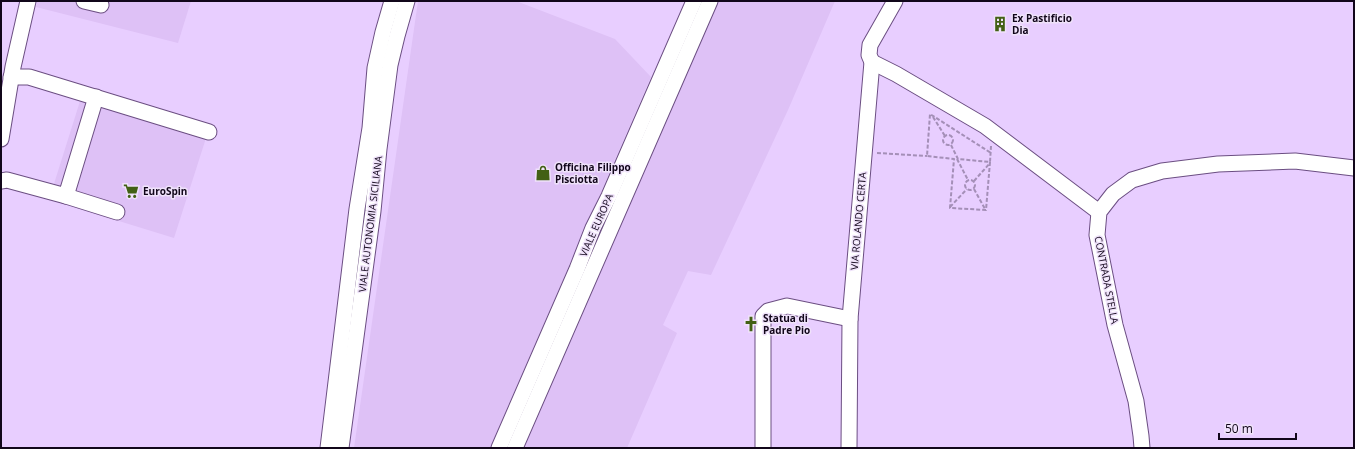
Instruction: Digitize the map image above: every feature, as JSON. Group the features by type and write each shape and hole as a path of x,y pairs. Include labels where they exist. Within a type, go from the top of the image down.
{"street":[{"path":"1,139 11,77 28,1"},
{"path":"84,1 101,5"},
{"name":"VIALE AUTONOMIA SICILIANA","path":"328,448 357,209 370,128 376,68 383,32 392,1"},
{"name":"VIALE AUTONOMIA SICILIANA","path":"341,448 373,211 379,149 390,65 407,1"},
{"name":"VIA ROLANDO CERTA","path":"848,448 850,319 872,62 869,55 870,44 895,1"},
{"name":"VIALE EUROPA","path":"515,448 584,272 593,228 700,5"},
{"path":"872,62 975,119 1099,212 1113,194 1132,180 1162,171 1218,164 1295,161 1354,168"},
{"path":"11,77 28,83 96,97 209,132"},
{"path":"66,196 96,97"},
{"path":"1,181 7,180 117,212"},
{"path":"357,209 373,211"},
{"name":"CONTRADA STELLA","path":"1099,212 1097,235 1115,325 1136,401 1142,448"},
{"name":"VIALE EUROPA","path":"499,448 584,272"},
{"path":"763,448 764,316 768,311 787,306 850,319"}],"path":[{"path":"926,111 991,153"},
{"path":"927,156 930,114"},
{"path":"930,114 937,121 945,136 943,138 944,143 946,145 951,145"},
{"path":"986,210 992,138 995,133"},
{"path":"945,136 952,137 953,142 951,145 956,159 968,180"},
{"path":"864,152 990,162"},
{"path":"950,208 956,159"},
{"path":"986,210 974,189 974,181 990,162"},
{"path":"968,180 974,181"},
{"path":"967,189 965,185 968,180"},
{"path":"950,208 967,189 974,189"},
{"path":"950,208 986,210"}],"shaded area":[{"path":"37,1 191,1 178,43 36,7"},
{"path":"418,1 516,1 615,39 651,77 490,448 354,448"},
{"path":"714,1 835,1 788,110 711,275 688,271 663,325 677,333 627,448 521,448"},
{"path":"81,98 206,138 174,238 5,186 53,187"}],"place":[{"name":"Ex Pastificio Dia","path":"1000,24"},
{"name":"Officina Filippo Pisciotta","path":"543,173"},
{"name":"EuroSpin","path":"131,191"},
{"name":"Statua di Padre Pio","path":"751,324"}]}
